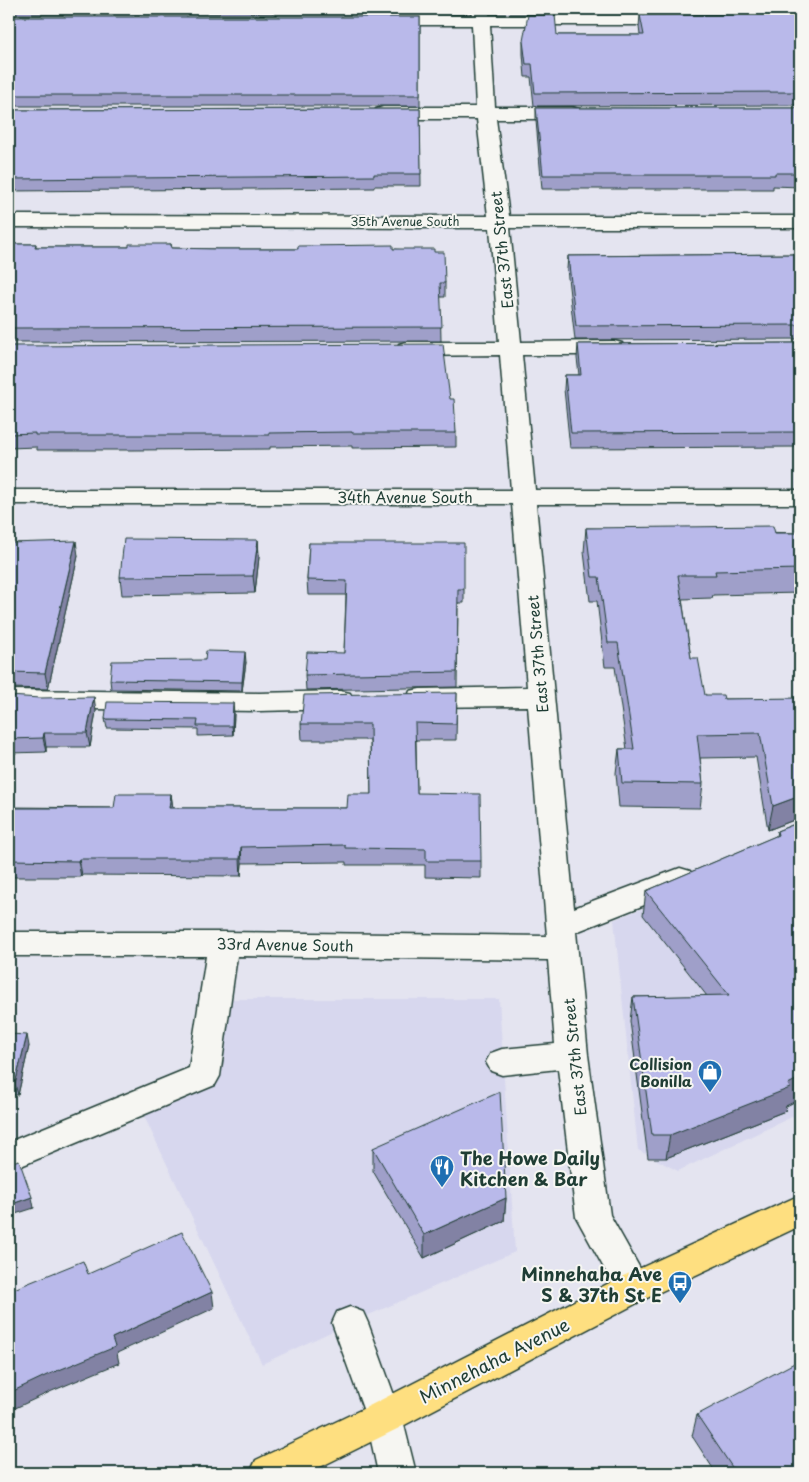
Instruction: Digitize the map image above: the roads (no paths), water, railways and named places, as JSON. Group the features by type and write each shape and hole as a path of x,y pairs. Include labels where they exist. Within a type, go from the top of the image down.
{"main road":[{"name":"Minnehaha Avenue","path":"269,1473 384,1417 633,1288 800,1210"}],"street":[{"path":"365,20 480,14 691,20"},
{"name":"East 37th Street","path":"480,14 486,113 500,221 572,1055 593,1217 633,1288"},
{"path":"364,113 587,113"},
{"name":"35th Avenue South","path":"9,221 800,222"},
{"path":"388,349 635,348"},
{"name":"34th Avenue South","path":"9,497 797,497"},
{"path":"797,497 800,521"},
{"path":"394,699 541,696"},
{"path":"9,699 259,702 365,700"},
{"path":"561,937 701,870"},
{"name":"33rd Avenue South","path":"9,944 223,944 561,937"},
{"path":"9,1157 204,1076 223,944"},
{"path":"502,1062 572,1055"},
{"path":"350,1324 384,1417 396,1473"}],"place":[{"name":"Collision Bonilla","path":"710,1093"},
{"name":"The Howe Daily Kitchen & Bar","path":"442,1188"},
{"name":"Minnehaha Ave S & 37th St E","path":"680,1304"}]}
